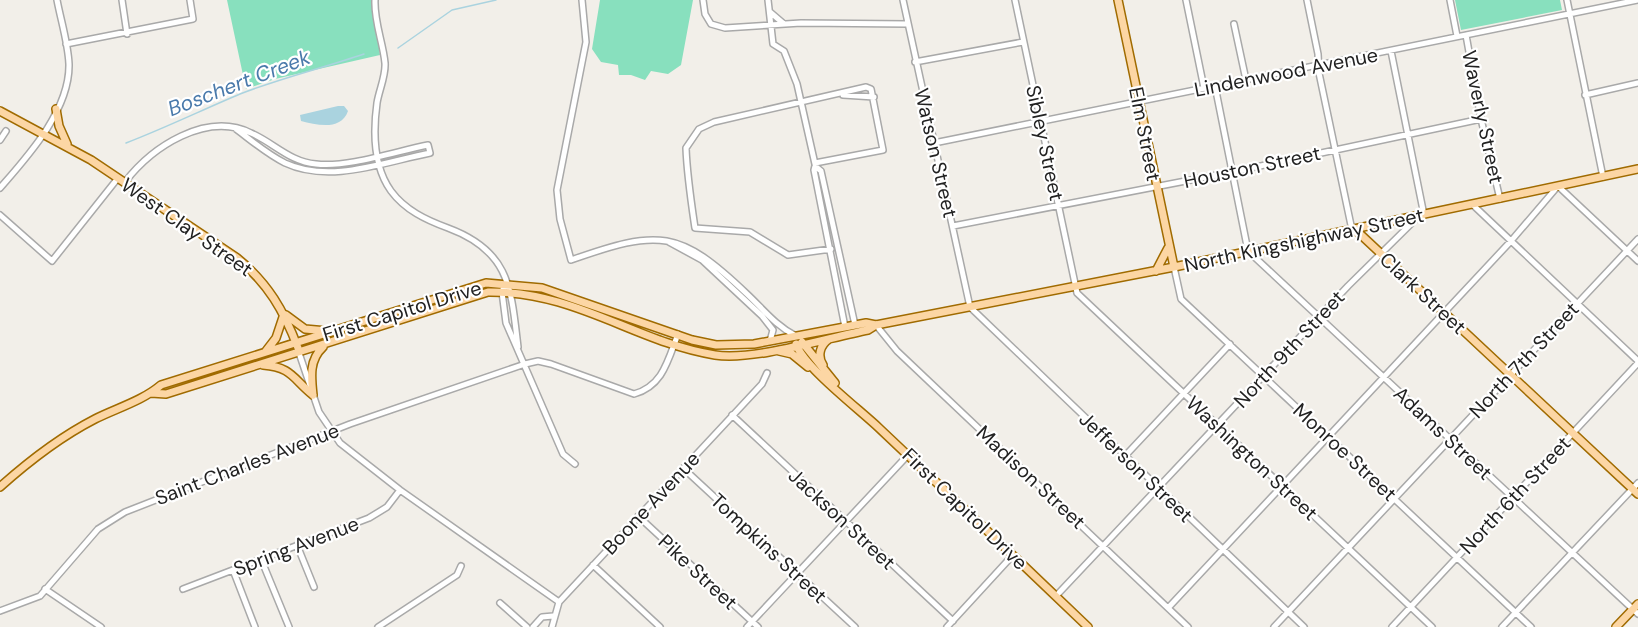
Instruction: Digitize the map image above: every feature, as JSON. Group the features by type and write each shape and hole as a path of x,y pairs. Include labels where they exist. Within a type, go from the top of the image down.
{"main road":[{"name":"Elm Street","path":"1118,0 1155,187 1174,267"},
{"path":"56,109 59,126 68,147"},
{"name":"West Clay Street","path":"0,111 45,133 122,180 253,271 278,302 300,353"},
{"name":"North Kingshighway Street","path":"876,325 1156,271 1638,169"},
{"name":"Clark Street","path":"1352,230 1360,234 1636,489"},
{"path":"1156,271 1169,246"},
{"name":"First Capitol Drive","path":"0,487 37,456 71,433 169,382 486,283 542,288 678,334 730,346 855,325 876,325"},
{"name":"First Capitol Drive","path":"151,393 166,394 324,346 465,297 505,292 543,297 567,304 674,345 724,356 800,345"},
{"path":"265,352 276,338 284,314 305,329 318,332 347,328"},
{"path":"797,336 800,345 868,330 876,325"},
{"path":"831,337 821,348 820,359 832,380"},
{"name":"First Capitol Drive","path":"800,345 832,380 838,391"},
{"name":"First Capitol Drive","path":"800,345 838,391 1088,627"},
{"path":"313,394 310,372 313,360 324,346"},
{"path":"773,349 798,358 838,391"},
{"path":"256,365 285,369 313,394"},
{"path":"1616,627 1636,609"}],"street":[{"path":"0,188 45,133 67,78 66,44 57,0"},
{"path":"122,0 127,34"},
{"path":"66,44 127,34 193,19 190,0"},
{"path":"375,0 385,65 377,105 378,155 387,184 400,203 421,217 470,237 500,263 518,347 563,454 575,464"},
{"path":"582,0 586,42 557,190 560,219 571,260 645,239 678,242 698,252 772,320 797,336"},
{"path":"703,0 705,14 711,24 725,28 784,24 908,24"},
{"path":"768,0 773,44 784,51 797,84 815,165 814,170 845,327"},
{"name":"Watson Street","path":"903,0 970,307"},
{"name":"Sibley Street","path":"1015,0 1076,286"},
{"path":"1186,0 1204,88"},
{"path":"1307,0 1352,230"},
{"path":"1449,0 1457,36"},
{"path":"1567,0 1603,177"},
{"name":"Lindenwood Avenue","path":"934,143 1638,0"},
{"path":"770,12 784,24"},
{"path":"1234,24 1246,80"},
{"name":"Waverly Street","path":"1466,35 1481,119 1500,199"},
{"path":"915,62 1023,42"},
{"path":"1391,51 1424,215"},
{"path":"1585,95 1638,83"},
{"path":"1215,86 1248,251"},
{"path":"815,165 883,150 874,97 872,90 868,87 714,122 699,129 686,152 690,177 688,185 695,228 750,232 788,255 831,249"},
{"path":"840,94 874,97"},
{"name":"Houston Street","path":"952,226 1232,172 1481,119"},
{"path":"0,215 52,261 122,180 142,162 161,147 212,126 236,129 250,132 290,157 313,164 344,163 428,145 430,153 331,172 301,169 271,155 236,129"},
{"path":"0,140 6,131"},
{"path":"815,165 821,171 855,325"},
{"path":"1168,608 1511,241 1558,186 1638,261"},
{"path":"1473,205 1638,362"},
{"name":"North 9th Street","path":"1056,596 1319,317 1415,220 1424,215"},
{"name":"North 7th Street","path":"1274,627 1638,239"},
{"path":"668,241 702,260 758,311 773,330 770,341"},
{"name":"Adams Street","path":"1248,251 1572,553 1636,609"},
{"name":"Monroe Street","path":"1174,267 1181,299 1531,627"},
{"name":"Washington Street","path":"1076,286 1077,293 1432,627"},
{"name":"Jefferson Street","path":"970,307 1221,550 1304,627"},
{"name":"Madison Street","path":"876,325 897,351 1188,627"},
{"path":"525,364 538,362 551,364 634,394 645,391 656,382 663,372 678,334"},
{"path":"1125,456 1230,344"},
{"name":"West Clay Street","path":"300,353 313,394 330,432 354,456 559,602"},
{"name":"North 6th Street","path":"1392,627 1638,362"},
{"name":"Saint Charles Avenue","path":"0,611 33,600 108,520 330,432 525,364"},
{"name":"Boone Avenue","path":"553,615 559,602 762,384 767,373"},
{"name":"Jackson Street","path":"732,416 953,621"},
{"path":"747,627 908,455"},
{"name":"Tompkins Street","path":"683,468 855,627"},
{"path":"1502,627 1636,489"},
{"name":"Spring Avenue","path":"183,589 378,514 400,490"},
{"name":"Pike Street","path":"638,516 758,627"},
{"path":"297,545 314,587"},
{"path":"947,627 1013,555"},
{"path":"261,559 289,627"},
{"path":"593,565 660,627"},
{"path":"378,627 457,575 461,566"},
{"path":"233,570 255,627"},
{"path":"45,589 101,627"},
{"path":"500,603 527,627"},
{"path":"533,627 542,617 553,615 552,627"}],"green space":[{"path":"227,0 373,0 380,55 275,79 246,89"},
{"path":"600,0 693,0 681,65 668,74 651,71 645,80 631,75 619,75 618,65 601,62 592,49"},
{"path":"1455,0 1560,0 1562,10 1461,30"}],"water":[{"path":"344,106 348,111 340,122 321,125 301,121 300,115"}],"waterway":[{"name":"Boschert Creek","path":"398,48 452,10 496,0"},
{"name":"Boschert Creek","path":"126,143 240,94 364,54"}]}
